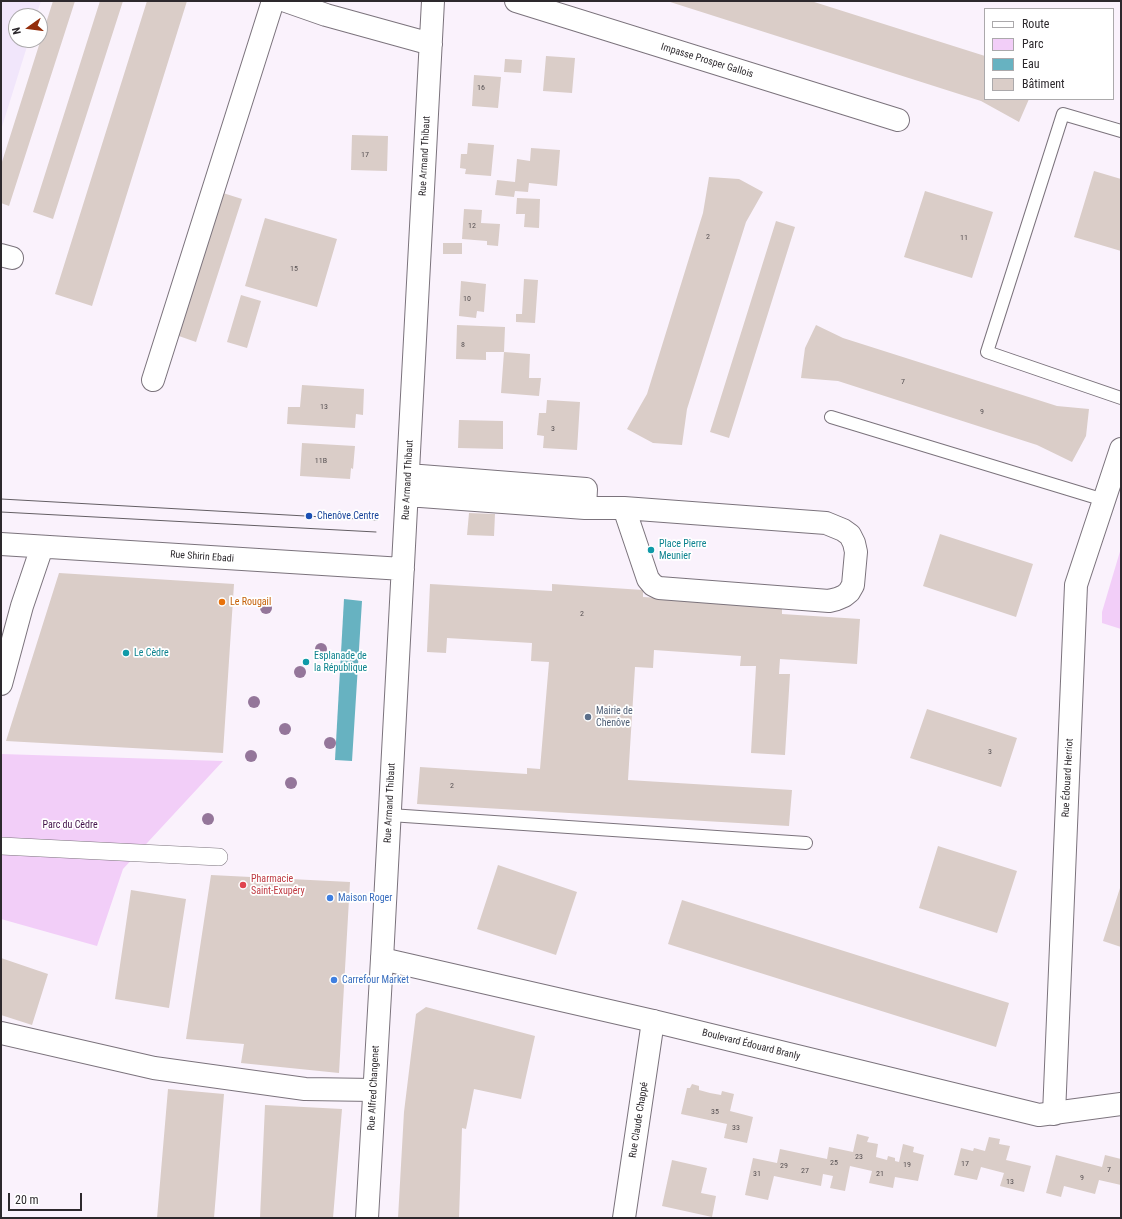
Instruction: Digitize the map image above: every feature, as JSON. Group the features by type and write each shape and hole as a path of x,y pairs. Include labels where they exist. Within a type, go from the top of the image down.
{"street":[{"path":"153,380 273,1"},
{"path":"286,1 326,15 431,44"},
{"name":"Rue Armand Thibaut","path":"382,959 434,1"},
{"name":"Impasse Prosper Gallois","path":"516,1 898,120"},
{"name":"Rue Édouard Herriot","path":"1054,1114 1076,585 1121,449"},
{"path":"408,485 586,489 585,508 624,508 826,523 843,530 850,535 854,543 856,552 853,586 844,596 829,601 659,588 653,585 648,579 624,508"},
{"name":"Rue Shirin Ebadi","path":"1,544 403,569"},
{"path":"1,684 22,606 42,547"},
{"path":"1,846 219,857"},
{"name":"Boulevard Édouard Branly","path":"382,959 653,1021 1039,1115 1121,1104"},
{"name":"Rue Alfred Changenet","path":"367,1218 382,959"},
{"name":"Rue Claude Chappé","path":"624,1218 653,1021"},
{"path":"1,1033 154,1068 305,1089 374,1090"}],"lane":[{"path":"1121,131 1063,114 986,352 1121,398"},
{"path":"831,417 1104,500"},
{"path":"390,814 806,843"}],"shaded area":[{"path":"1,1 41,1 39,8 8,8 8,48 27,48 1,130"},
{"path":"1,130 3,160 1,165"}],"green space":[{"path":"1121,548 1121,629 1102,623 1102,612"},
{"name":"Parc du Cèdre","path":"1,754 223,761 123,869 97,946 1,919"}],"water":[{"path":"344,599 362,601 352,761 335,760"}],"building":[{"path":"53,1 75,1 9,206 1,203 1,165 38,48 48,48 48,17"},
{"path":"100,1 123,1 53,219 33,212"},
{"path":"147,1 187,1 92,306 55,294"},
{"path":"667,1 811,1 984,56 984,100 1029,100 1019,122 981,101"},
{"path":"546,56 575,58 572,93 543,91"},
{"path":"505,59 522,60 521,73 504,72"},
{"path":"474,75 501,77 498,108 472,106"},
{"path":"352,135 388,136 387,171 351,170"},
{"path":"468,143 494,145 491,176 465,174 466,169 460,168 461,154 467,154"},
{"path":"531,148 560,150 557,186 529,183 528,192 515,191 514,197 495,195 497,180 515,182 517,159 530,161"},
{"path":"1094,171 1121,179 1121,251 1074,237"},
{"path":"709,177 739,179 763,192 746,222 687,409 682,445 653,443 627,429 647,394 703,213"},
{"path":"925,191 993,212 972,278 904,257"},
{"path":"223,193 242,199 196,342 176,335"},
{"path":"517,198 540,199 539,228 524,227 525,214 516,214"},
{"path":"464,209 482,210 481,223 500,224 498,246 487,245 487,241 462,239"},
{"path":"265,218 337,239 317,307 245,286"},
{"path":"776,221 795,227 729,438 710,432"},
{"path":"443,243 462,243 462,254 443,254"},
{"path":"524,279 538,280 535,323 516,322 516,314 522,314"},
{"path":"461,281 486,284 484,312 477,311 476,318 459,316"},
{"path":"241,295 261,301 247,348 227,342"},
{"path":"457,325 505,327 504,352 486,352 486,360 456,359"},
{"path":"816,325 843,338 1057,406 1089,409 1086,436 1072,462 1037,445 838,381 801,378 805,348"},
{"path":"504,352 530,354 529,378 541,378 539,396 501,393"},
{"path":"302,385 364,389 363,415 356,414 355,428 287,424 288,407 300,407"},
{"path":"547,400 580,402 577,450 543,448 544,436 537,435 539,413 546,413"},
{"path":"459,420 503,421 503,449 458,448"},
{"path":"302,443 355,446 353,469 351,468 350,479 300,476"},
{"path":"469,513 495,514 494,536 467,535"},
{"path":"940,534 1033,564 1016,617 923,586"},
{"name":"Le Cèdre","path":"59,573 234,584 223,753 6,741"},
{"path":"430,584 552,591 552,584 643,590 643,597 782,605 782,614 860,619 857,664 780,659 779,674 790,674 785,755 751,753 756,666 740,666 741,656 654,650 653,668 635,667 628,780 792,790 789,826 417,804 420,767 527,774 527,768 540,769 549,662 531,661 532,643 447,638 446,653 427,652"},
{"path":"927,709 1017,738 1001,787 910,758"},
{"path":"938,846 1017,871 997,933 919,908"},
{"path":"498,865 577,892 556,955 477,929"},
{"path":"211,875 350,882 339,1073 241,1063 244,1044 186,1039"},
{"path":"1121,885 1121,947 1103,941"},
{"path":"131,890 186,899 169,1008 115,999"},
{"path":"682,900 1009,1003 996,1047 668,944"},
{"path":"1,958 48,974 32,1025 1,1015"},
{"path":"426,1007 535,1036 521,1099 474,1089 466,1129 462,1128 459,1218 398,1218 404,1112 416,1014"},
{"path":"692,1084 699,1086 699,1090 710,1093 721,1095 722,1091 734,1094 730,1111 753,1117 747,1143 724,1138 727,1124 681,1114 687,1088 690,1088"},
{"path":"168,1089 224,1094 214,1218 157,1218"},
{"path":"265,1105 342,1109 333,1218 260,1218"},
{"path":"857,1134 869,1137 867,1142 878,1144 876,1157 887,1160 888,1156 895,1158 895,1161 899,1162 903,1144 914,1147 913,1152 924,1155 918,1181 895,1177 893,1188 869,1183 872,1171 850,1166 845,1191 830,1188 833,1176 823,1174 821,1186 774,1176 768,1200 745,1195 753,1158 777,1163 780,1149 827,1159 829,1147 853,1152"},
{"path":"989,1137 1000,1139 999,1144 1010,1146 1006,1160 1031,1166 1024,1192 1000,1186 1004,1173 981,1167 977,1180 954,1175 961,1148 973,1151 974,1148 985,1151"},
{"path":"1056,1155 1102,1167 1105,1155 1121,1159 1121,1185 1099,1180 1095,1194 1064,1186 1061,1197 1046,1193"},
{"path":"672,1160 707,1168 701,1193 716,1196 712,1217 662,1206"}],"tram line":[{"path":"1,499 377,520"},
{"path":"1,512 376,532"}],"place":[{"name":"Chenôve Centre","path":"309,516"},
{"name":"Place Pierre Meunier","path":"651,550"},
{"name":"Le Rougail","path":"222,602"},
{"name":"Le Cèdre","path":"126,653"},
{"name":"Esplanade de la République","path":"306,662"},
{"name":"Mairie de Chenôve","path":"588,717"},
{"name":"Pharmacie Saint-Exupéry","path":"243,885"},
{"name":"Maison Roger","path":"330,898"},
{"name":"Carrefour Market","path":"334,980"}]}
